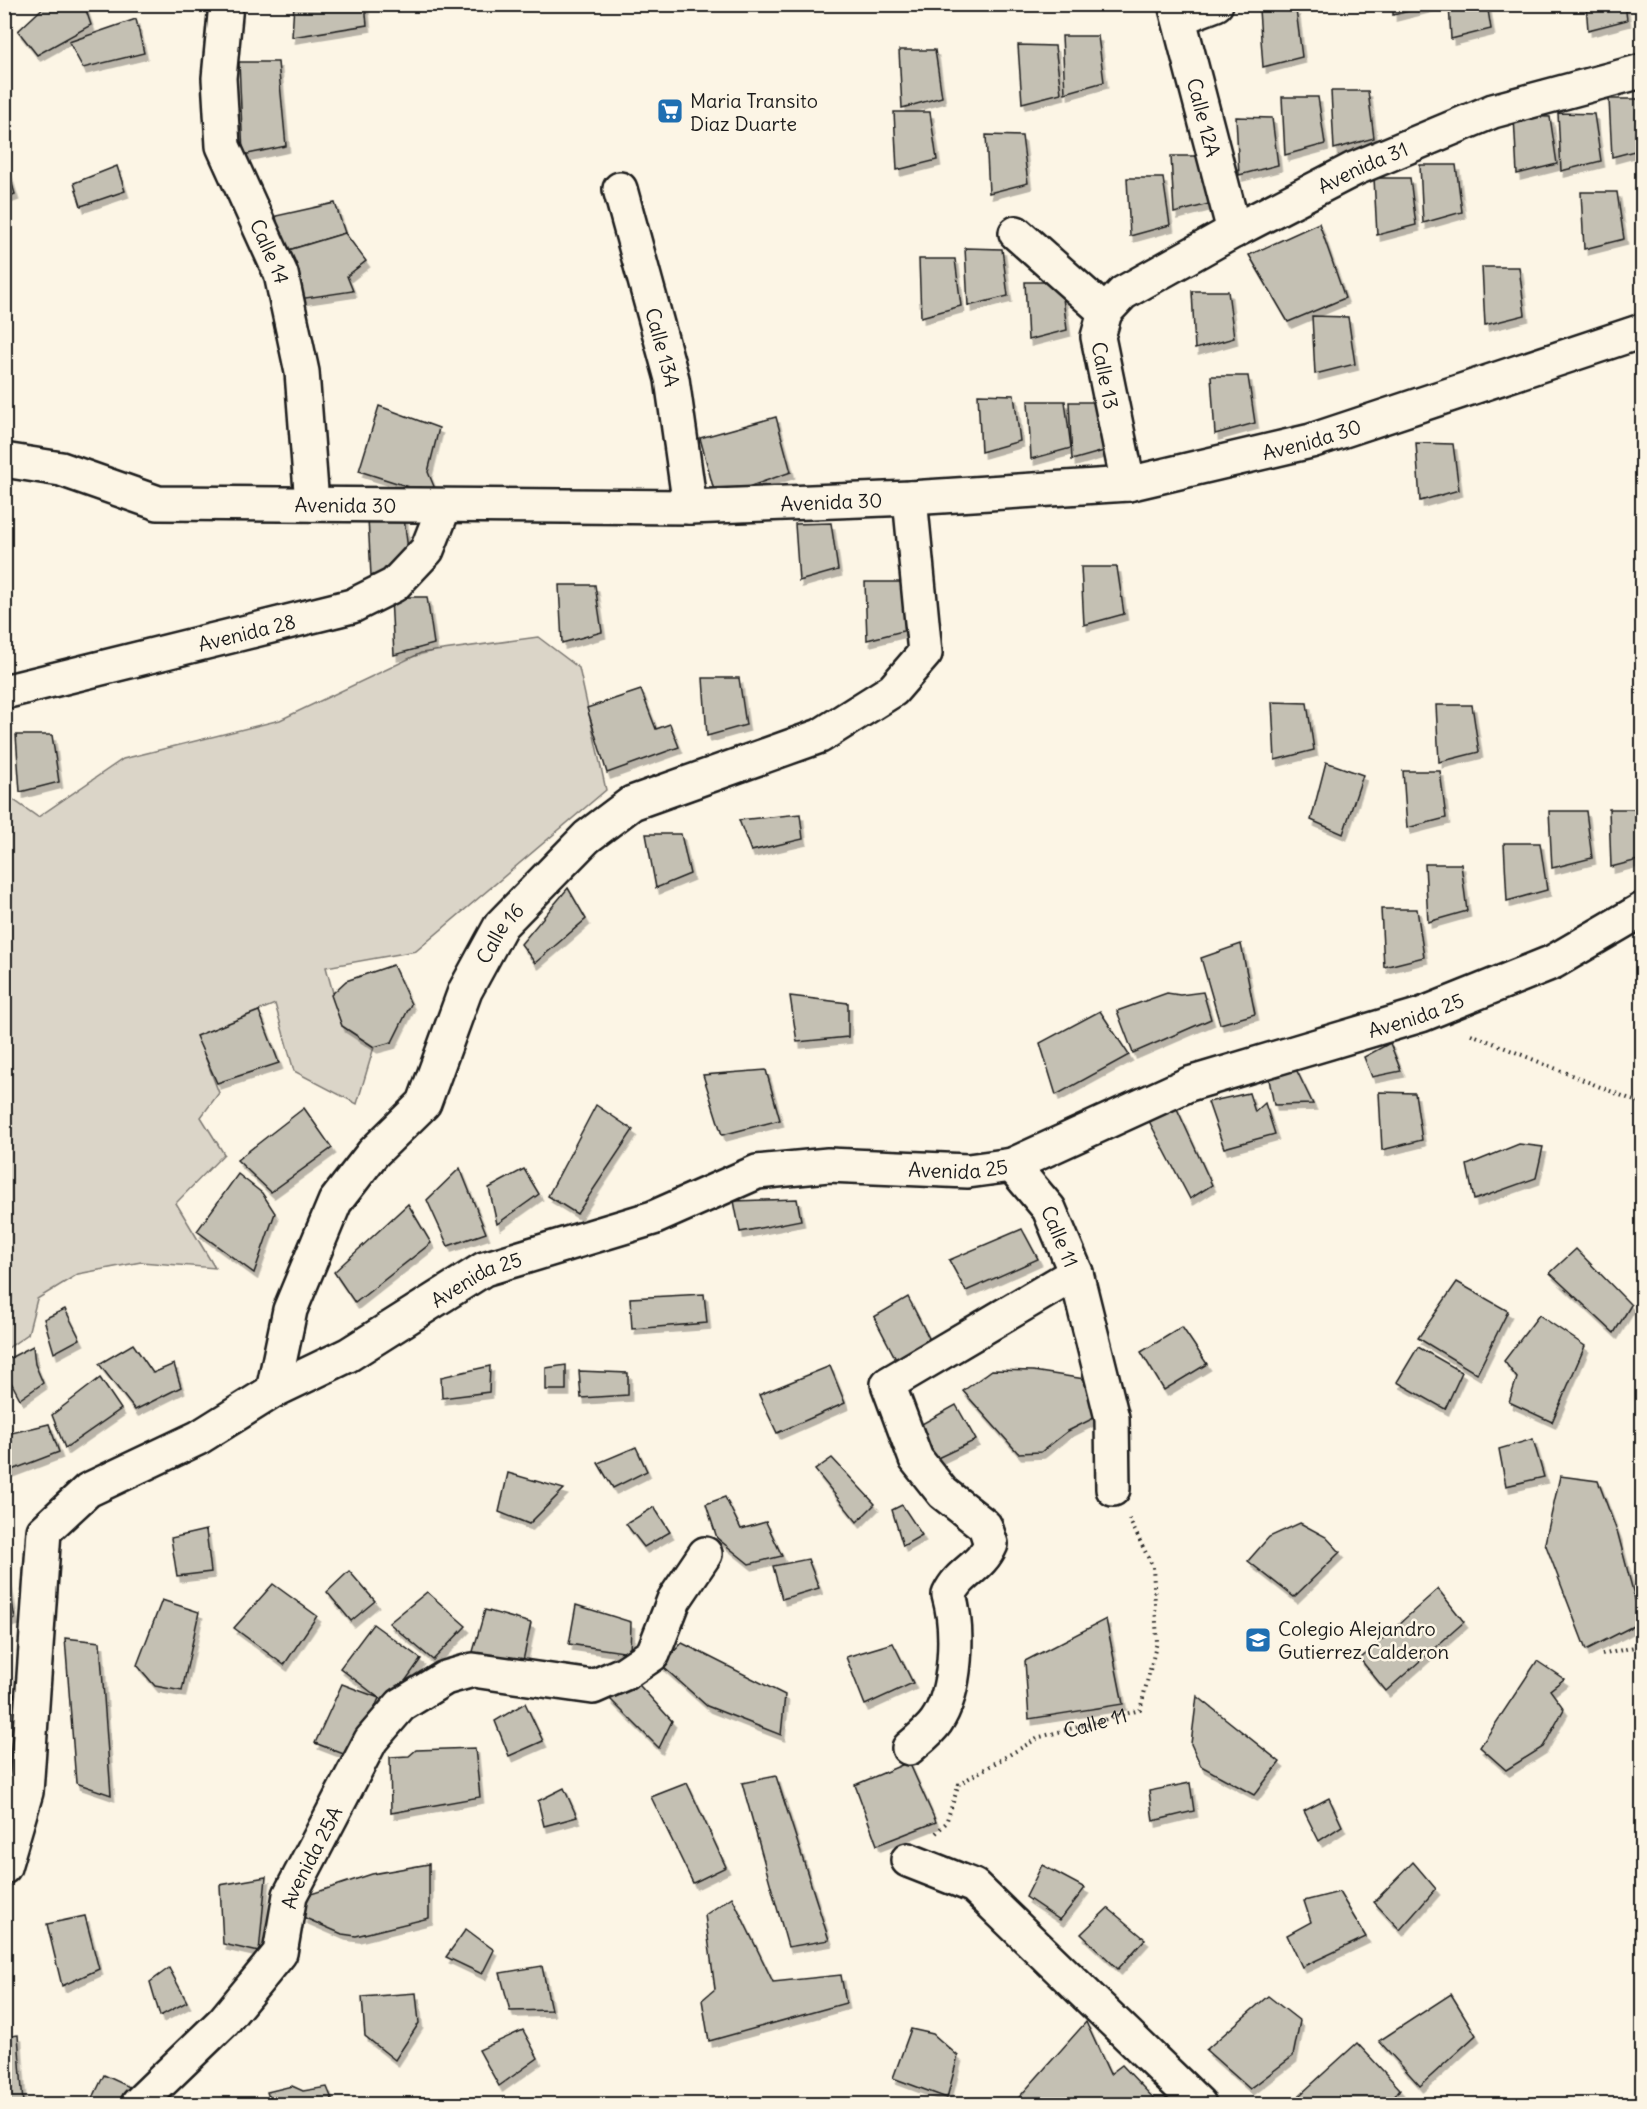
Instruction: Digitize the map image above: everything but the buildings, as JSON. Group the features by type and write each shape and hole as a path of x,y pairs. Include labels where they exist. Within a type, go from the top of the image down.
{"street":[{"name":"Calle 14","path":"226,4 219,78 223,146 280,274 302,372 312,504"},
{"path":"1177,11 1216,4"},
{"name":"Calle 12A","path":"1177,11 1234,231"},
{"name":"Avenida 31","path":"1105,312 1123,293 1234,231 1354,169 1493,111 1642,71"},
{"name":"Calle 13A","path":"620,189 672,379 690,507"},
{"name":"Calle 13","path":"1016,234 1105,312 1098,337 1128,484"},
{"name":"Avenida 30","path":"5,457 61,469 158,503 444,507 690,507 909,498 1128,484 1311,441 1642,331"},
{"name":"Calle 16","path":"273,1391 290,1310 335,1202 373,1153 424,1102 465,991 501,925 587,837 632,803 820,736 893,690 925,653 909,498"},
{"name":"Avenida 28","path":"4,692 352,606 394,585 428,550 444,507"},
{"name":"Avenida 25","path":"4,1867 26,1792 44,1532 88,1490 198,1438 273,1391 348,1355 484,1269 652,1218 757,1172 828,1165 968,1171 1012,1165 1189,1084 1421,1015 1553,962 1642,910"},
{"name":"Calle 11","path":"1012,1165 1049,1209 1076,1273 1112,1418 1113,1489"},
{"path":"909,1748 936,1722 951,1692 955,1614 949,1595 956,1581 984,1560 991,1544 985,1526 943,1493 916,1459 888,1384 1076,1273"},
{"name":"Avenida 25A","path":"138,2104 224,2021 280,1953 290,1895 371,1740 401,1705 445,1678 473,1671 592,1687 625,1673 652,1654 674,1600 705,1554"},
{"path":"908,1860 974,1886 1199,2104"}],"path":[{"path":"1421,1015 1642,1104"},
{"name":"Calle 11","path":"908,1860 946,1823 959,1784 1040,1737 1140,1710 1157,1642 1154,1567 1113,1489"},
{"path":"1602,1654 1642,1645"}],"shaded area":[{"path":"538,637 579,668 606,790 416,951 326,967 342,1026 374,1047 357,1104 294,1071 275,1004 197,1036 219,1093 201,1117 224,1154 176,1203 215,1268 141,1262 78,1274 37,1299 28,1334 5,1350 5,794 38,817 123,759 280,720 421,653"}],"place":[{"name":"Maria Transito Diaz Duarte","path":"670,111"},
{"name":"Colegio Alejandro Gutierrez Calderon","path":"1258,1640"}]}
